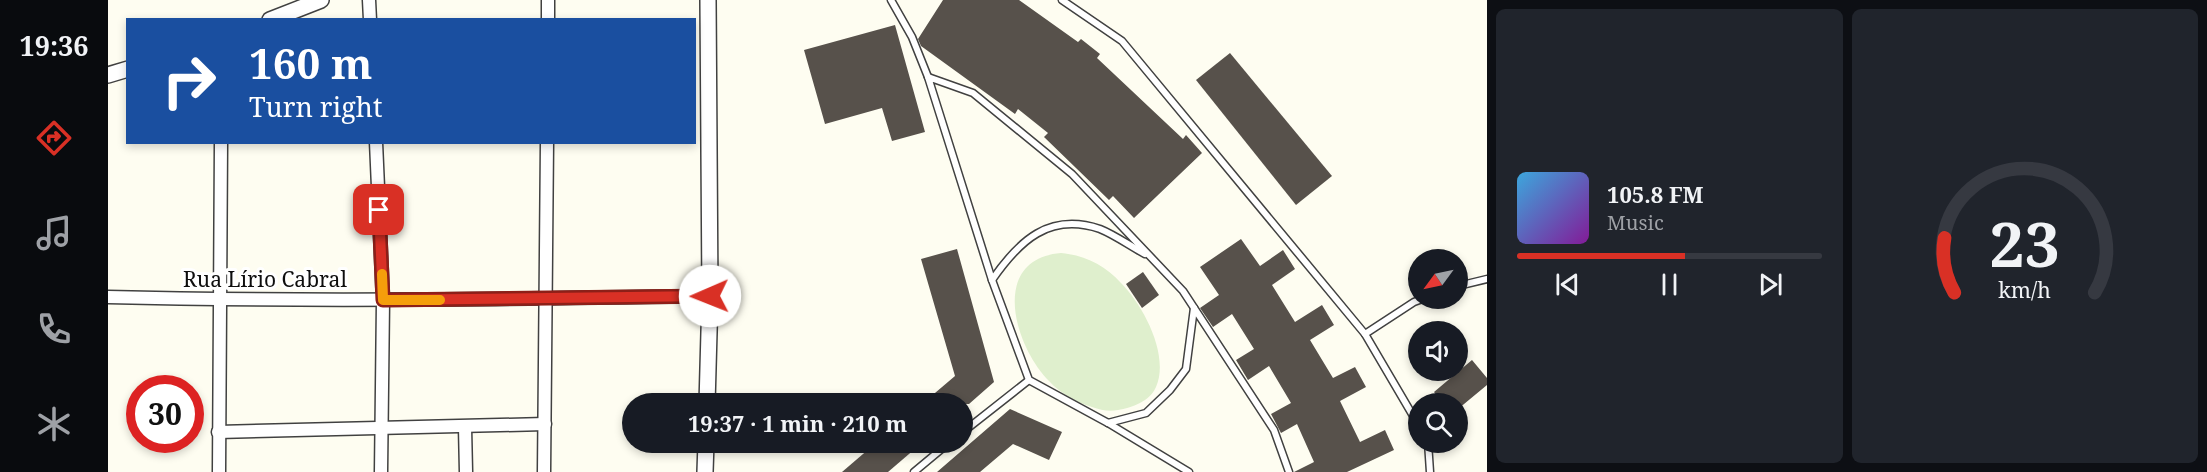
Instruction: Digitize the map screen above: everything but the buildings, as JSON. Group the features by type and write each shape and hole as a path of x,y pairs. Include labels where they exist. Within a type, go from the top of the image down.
{"street":[{"path":"275,18 321,0"},
{"path":"369,0 370,18"},
{"path":"548,0 548,18"},
{"path":"707,393 710,296 708,0"},
{"path":"108,75 126,70"},
{"path":"219,472 221,144"},
{"path":"375,144 383,300 381,472"},
{"path":"544,472 546,144"},
{"name":"Rua Lírio Cabral","path":"108,297 383,300 710,296"},
{"path":"218,432 545,424"},
{"path":"465,427 466,472"},
{"path":"705,472 706,453"}],"lane":[{"path":"891,0 912,37 928,77 992,280 1029,380 1108,423 1189,472"},
{"path":"1062,0 1122,41 1365,334 1408,407"},
{"path":"928,77 973,93 1072,174 1183,291 1274,430 1289,472"},
{"path":"992,280 1008,257 1034,234 1064,223 1100,229 1151,257"},
{"path":"1468,284 1487,279"},
{"path":"1365,334 1408,306"},
{"path":"1108,423 1146,413 1170,390 1186,369 1194,308"},
{"path":"973,424 1029,380"},
{"path":"914,472 937,453"},
{"path":"1429,453 1430,472"}],"green space":[{"path":"1061,253 1086,259 1101,266 1115,277 1138,304 1152,331 1160,360 1159,374 1156,387 1150,396 1135,406 1108,411 1075,400 1049,381 1026,347 1018,327 1015,306 1016,287 1024,271 1038,259"}],"slow traffic":[{"path":"382,274 383,300 440,300"}],"route":[{"path":"379,210 383,300 710,296"}]}
